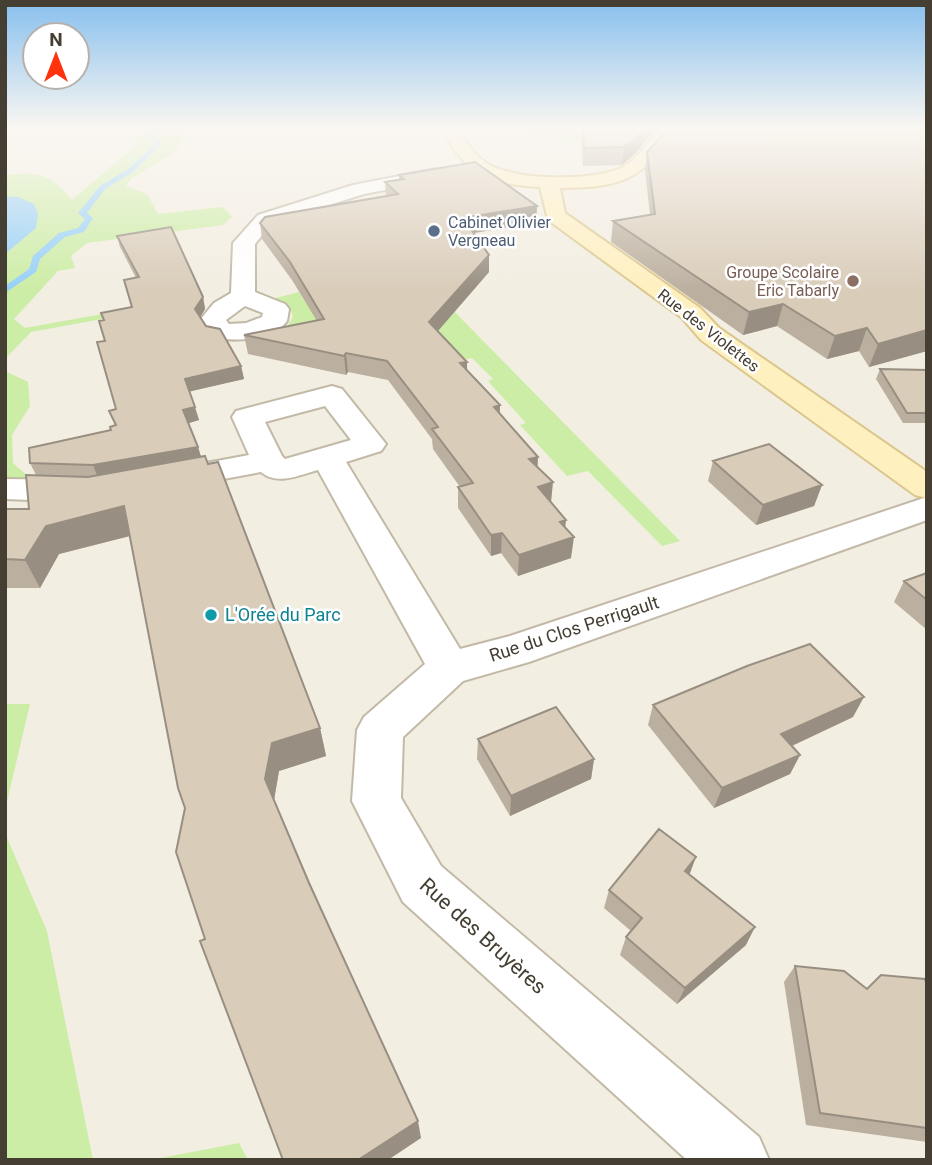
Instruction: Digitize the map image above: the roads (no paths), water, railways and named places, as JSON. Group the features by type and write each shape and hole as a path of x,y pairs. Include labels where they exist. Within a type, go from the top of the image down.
{"street":[{"path":"243,296 244,243 265,219 359,189 395,182"},
{"name":"Rue des Violettes","path":"549,182 555,216 691,313 710,334 927,488"},
{"path":"332,394 370,444 327,458 279,470 268,461 247,417 332,394"},
{"path":"327,458 449,668"},
{"path":"5,489 98,492 268,461"},
{"name":"Rue du Clos Perrigault","path":"449,668 526,647 927,508"},
{"name":"Rue des Bruyères","path":"449,668 380,730 376,802 422,884 736,1160"}],"water":[{"path":"5,196 18,197 34,204 38,213 36,228 5,254"}],"waterway":[{"path":"5,290 33,270 36,258 62,235 81,230 89,218 82,213 108,182"}],"place":[{"name":"Cabinet Olivier Vergneau","path":"434,231"},
{"name":"Groupe Scolaire Eric Tabarly","path":"853,281"},
{"name":"L'Orée du Parc","path":"211,615"}]}
